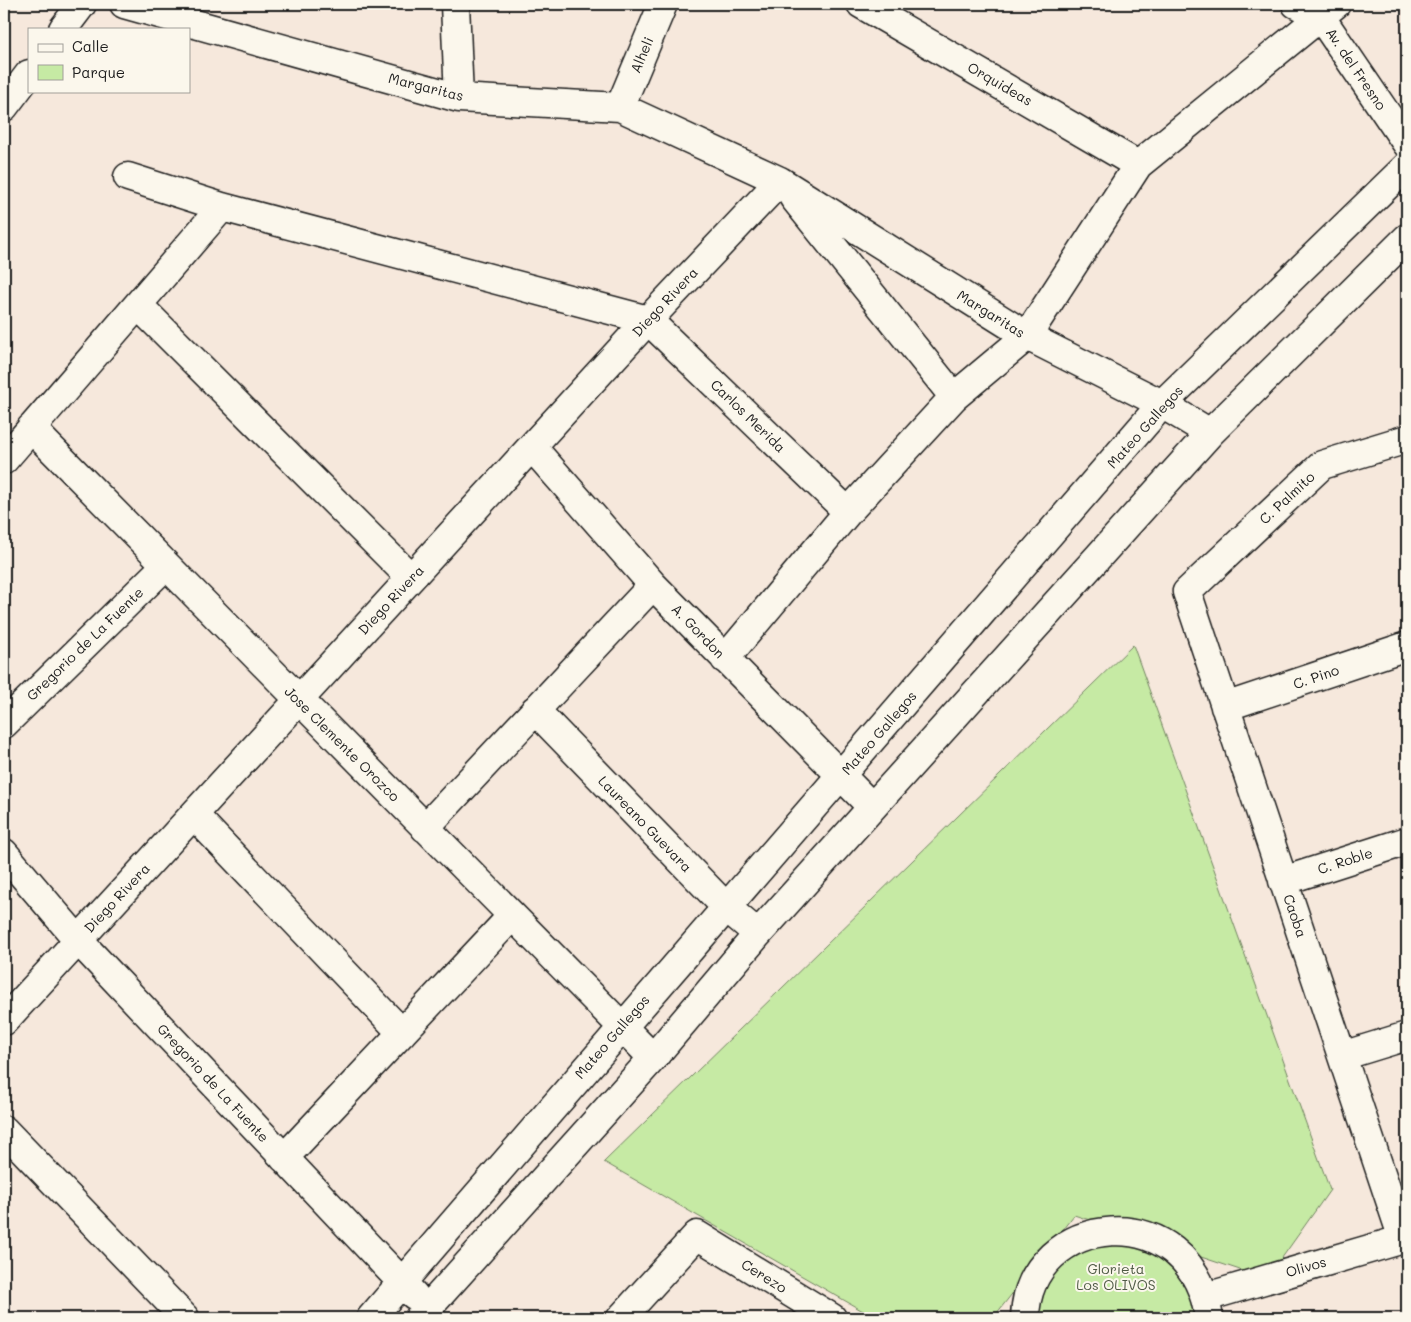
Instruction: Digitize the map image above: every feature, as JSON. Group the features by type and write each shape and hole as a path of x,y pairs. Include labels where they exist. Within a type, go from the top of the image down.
{"street":[{"path":"64,28 82,4"},
{"name":"Margaritas","path":"124,4 459,98 620,107 780,181 1027,336 1162,404 1210,433"},
{"path":"455,4 459,98"},
{"name":"Alheli","path":"620,107 663,4"},
{"name":"Orquideas","path":"861,4 1138,165"},
{"name":"Av. del Fresno","path":"1296,4 1328,10 1407,144"},
{"path":"725,659 848,512 954,398 1027,336 1138,165 1328,10"},
{"path":"4,107 28,75"},
{"name":"Mateo Gallegos","path":"371,1318 1162,404 1407,166"},
{"path":"128,178 222,207 648,320"},
{"name":"Margaritas","path":"780,181 954,398"},
{"name":"Diego Rivera","path":"4,1021 648,320 780,181"},
{"path":"4,460 222,207"},
{"path":"423,1314 653,1058 758,934 1210,433 1407,238"},
{"path":"138,305 410,578"},
{"name":"Carlos Merida","path":"648,320 848,512"},
{"name":"Jose Clemente Orozco","path":"31,428 653,1058"},
{"name":"C. Palmito","path":"1187,592 1322,465 1407,440"},
{"name":"A. Gordon","path":"532,447 653,585 872,807"},
{"name":"Gregorio de La Fuente","path":"4,724 166,565"},
{"path":"425,828 653,585"},
{"name":"Caoba","path":"1187,592 1405,1238"},
{"name":"C. Pino","path":"1225,707 1407,646"},
{"name":"Laureano Guevara","path":"535,710 726,907 758,934"},
{"path":"194,815 402,1033"},
{"name":"C. Roble","path":"1283,881 1407,841"},
{"name":"Gregorio de La Fuente","path":"4,853 78,940 402,1282 423,1314"},
{"path":"284,1158 512,916"},
{"path":"1342,1056 1407,1036"},
{"path":"4,1130 185,1318"},
{"path":"1025,1318 1030,1292 1039,1274 1051,1258 1067,1245 1087,1236 1108,1231 1129,1231 1150,1236 1168,1246 1185,1260 1197,1277 1207,1307"},
{"name":"Cerezo","path":"620,1318 697,1234 832,1318"},
{"name":"Olivos","path":"1207,1307 1405,1238"}],"green space":[{"name":"Glorieta Los OLIVOS","path":"1133,645 1330,1190 1267,1279 1135,1235 1206,1297 1202,1318 1029,1318 1067,1245 1124,1231 1074,1215 993,1318 875,1318 604,1162"}]}
